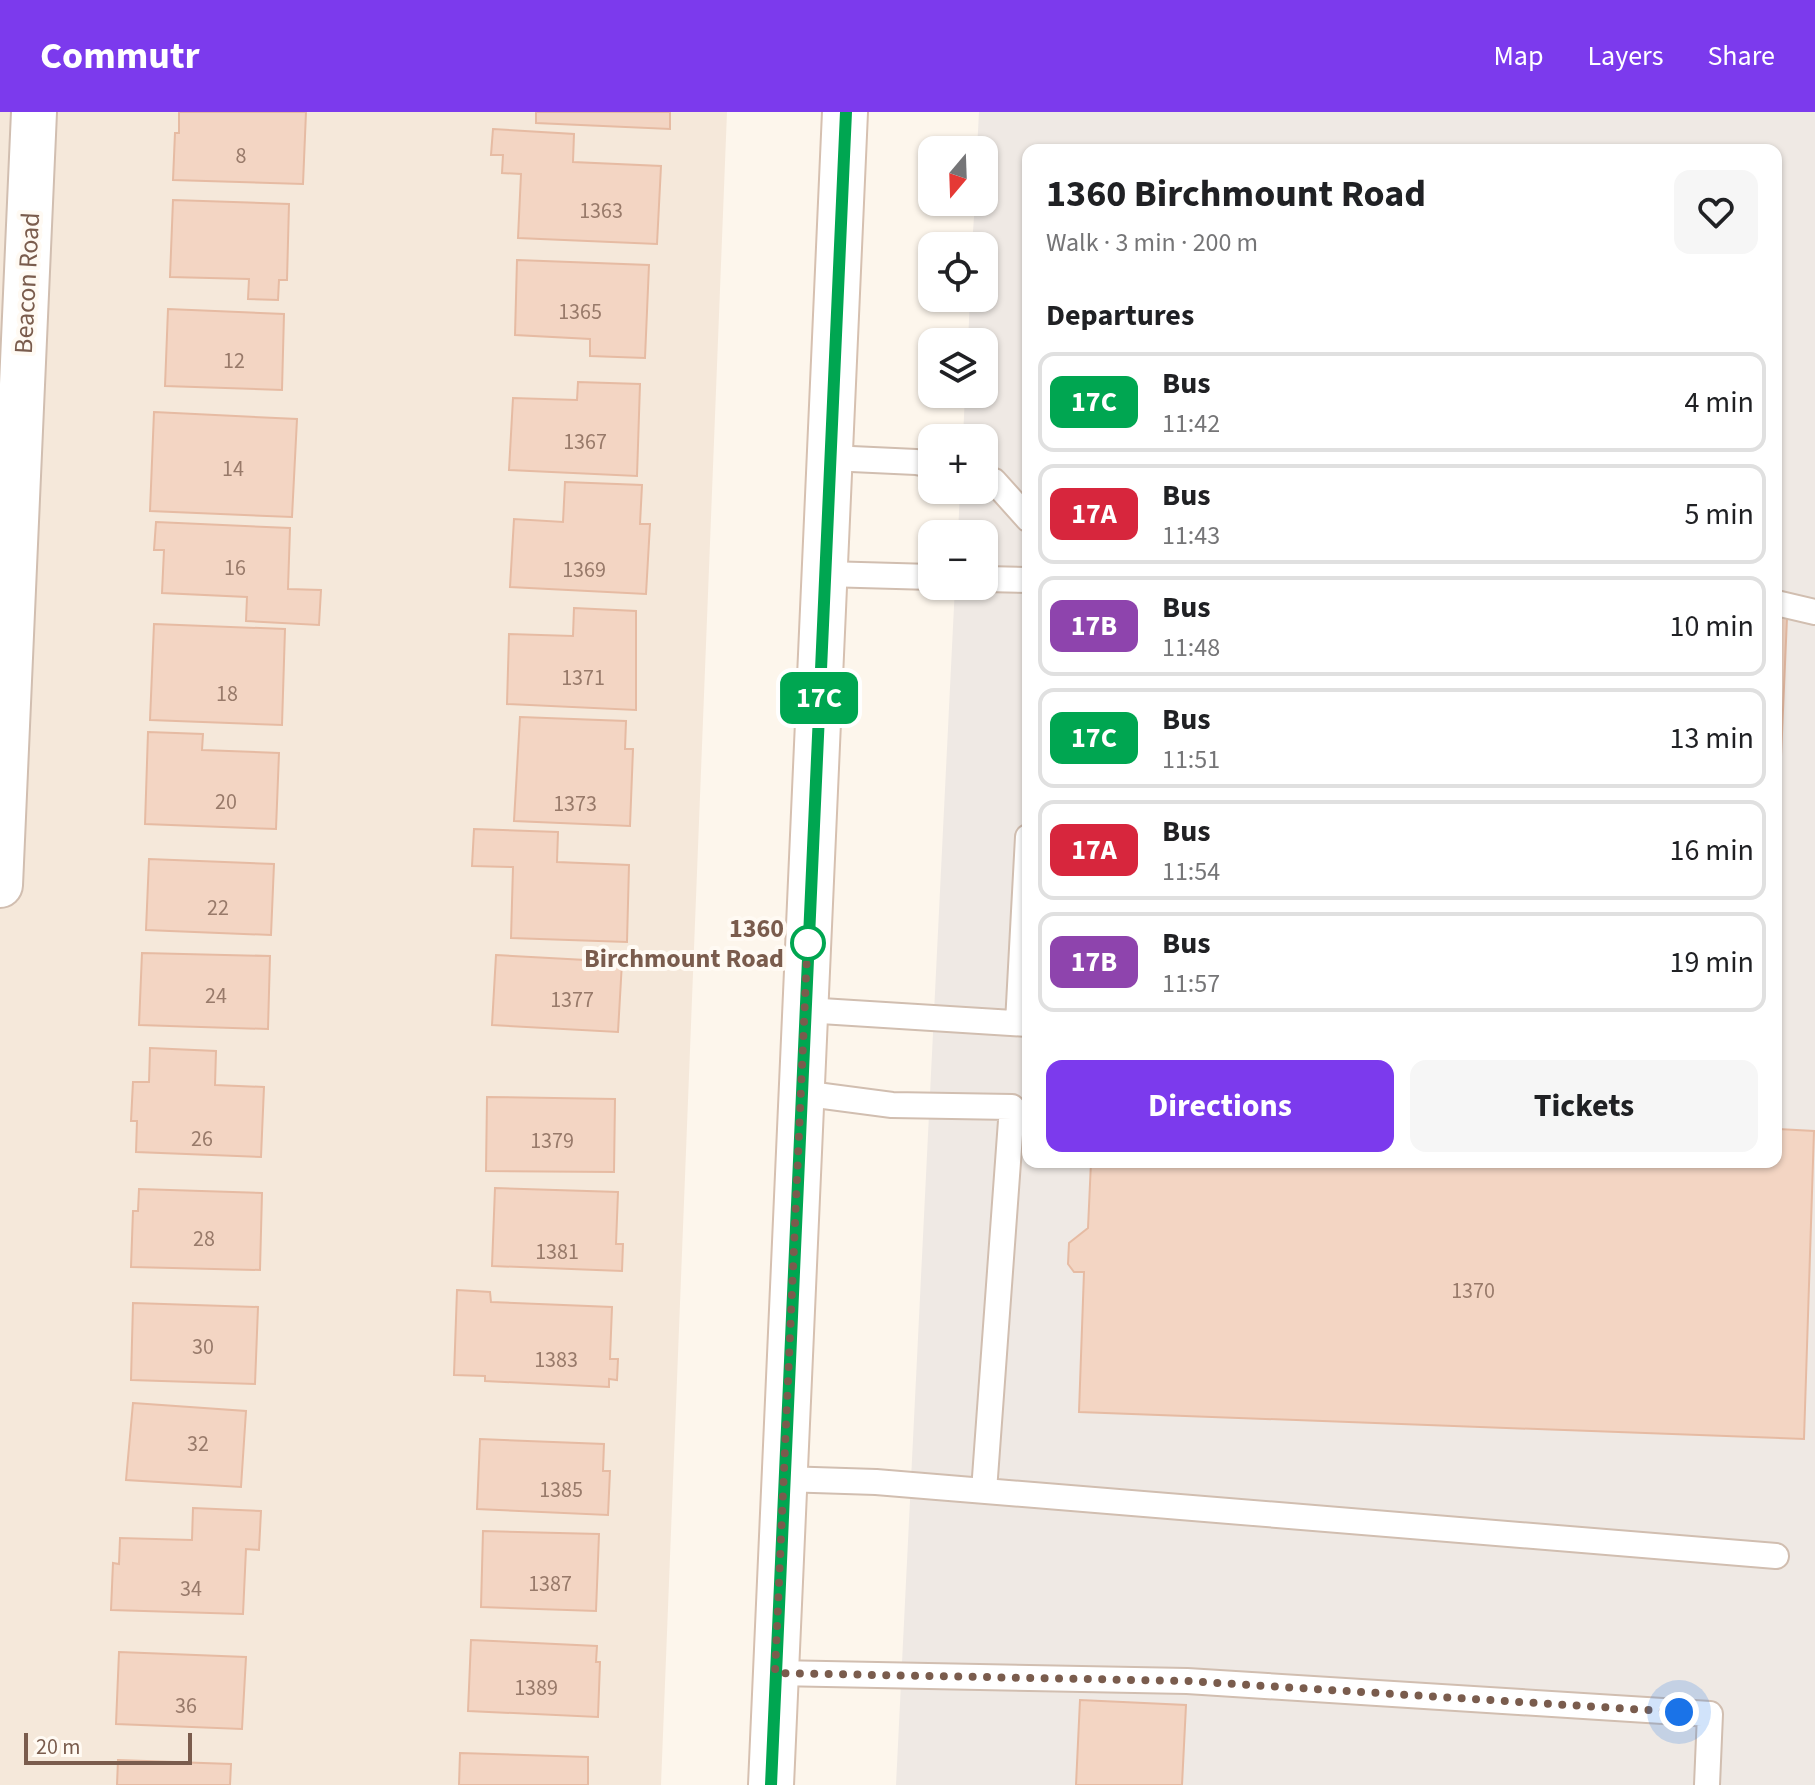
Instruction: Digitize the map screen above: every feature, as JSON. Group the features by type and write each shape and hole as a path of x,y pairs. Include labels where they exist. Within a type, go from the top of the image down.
{"main road":[{"name":"Beacon Road","path":"0,885 34,112"},
{"path":"771,1785 845,112"}],"lane":[{"path":"830,458 918,462"},
{"path":"998,485 1022,512"},
{"path":"825,574 918,577"},
{"path":"998,579 1022,580"},
{"path":"1782,604 1815,612"},
{"path":"805,1010 1022,1024"},
{"path":"801,1093 892,1105 1020,1102 984,1491"},
{"path":"783,1479 876,1482 1776,1556"},
{"path":"775,1673 1187,1681 1710,1714 1707,1785"}],"shaded area":[{"path":"0,112 727,112 661,1785 0,1785"},
{"path":"979,112 1815,112 1815,1785 896,1785 954,600 998,600 998,520 959,520 959,504 998,504 998,424 964,424 964,408 998,408 998,328 969,328 969,312 998,312 998,232 973,232 974,216 998,216 998,136 978,136"}],"building":[{"path":"179,112 306,112 303,184 173,180"},
{"path":"536,112 670,112 670,129 536,123"},
{"path":"493,129 574,134 573,162 661,166 657,244 518,238 521,174 502,173 503,155 491,155"},
{"path":"173,200 289,204 287,280 279,280 278,300 248,299 249,279 170,277"},
{"path":"517,260 649,265 645,358 590,356 590,339 515,335"},
{"path":"168,309 284,314 282,390 165,386"},
{"path":"578,382 640,384 637,476 509,470 513,398 577,400"},
{"path":"154,412 297,419 292,517 150,511"},
{"path":"565,482 642,485 640,524 650,524 646,594 510,587 514,519 563,522"},
{"path":"156,522 290,528 288,589 321,590 319,625 246,621 247,597 162,593 164,550 154,550"},
{"path":"574,608 636,611 636,710 507,704 509,634 573,636"},
{"path":"1782,618 1787,618 1782,733"},
{"path":"154,624 285,629 282,725 150,720"},
{"path":"520,717 626,721 625,749 633,749 630,826 514,821"},
{"path":"148,732 203,734 202,750 279,753 276,829 145,824"},
{"path":"474,829 558,832 557,862 629,865 627,942 511,938 513,867 472,866"},
{"path":"149,859 274,864 271,935 146,930"},
{"path":"142,953 270,956 268,1029 139,1025"},
{"path":"496,955 622,962 618,1032 492,1025"},
{"path":"150,1048 216,1051 215,1085 264,1087 261,1157 136,1152 137,1121 131,1121 133,1082 149,1082"},
{"path":"487,1097 615,1099 614,1172 486,1171"},
{"path":"1782,1129 1814,1131 1804,1439 1079,1412 1084,1272 1074,1272 1068,1264 1069,1243 1088,1228 1091,1168 1782,1168"},
{"path":"495,1188 618,1192 616,1244 623,1244 622,1271 492,1266"},
{"path":"139,1189 262,1193 260,1270 131,1267 133,1211 138,1211"},
{"path":"457,1290 490,1292 491,1302 612,1307 610,1359 618,1359 617,1380 609,1379 609,1387 485,1381 485,1376 454,1375"},
{"path":"133,1303 258,1307 255,1384 131,1380"},
{"path":"133,1403 246,1411 241,1487 126,1480"},
{"path":"480,1439 604,1444 603,1471 610,1471 608,1515 477,1509"},
{"path":"193,1508 261,1511 259,1550 246,1549 243,1614 111,1610 113,1563 119,1564 120,1538 192,1540"},
{"path":"483,1531 599,1534 596,1611 481,1607"},
{"path":"471,1640 597,1646 596,1662 600,1662 598,1717 468,1711"},
{"path":"119,1652 246,1657 242,1729 116,1724"},
{"path":"1080,1700 1186,1705 1182,1785 1076,1785"},
{"path":"460,1753 588,1757 588,1785 459,1785"},
{"path":"118,1760 231,1764 230,1785 117,1785"}],"bus line":[{"name":"17C","path":"771,1785 846,112"}],"place":[{"name":"1360 Birchmount Road","path":"808,943"}],"route":[{"path":"808,943 808,932 775,1673 1187,1681 1679,1712"}]}
